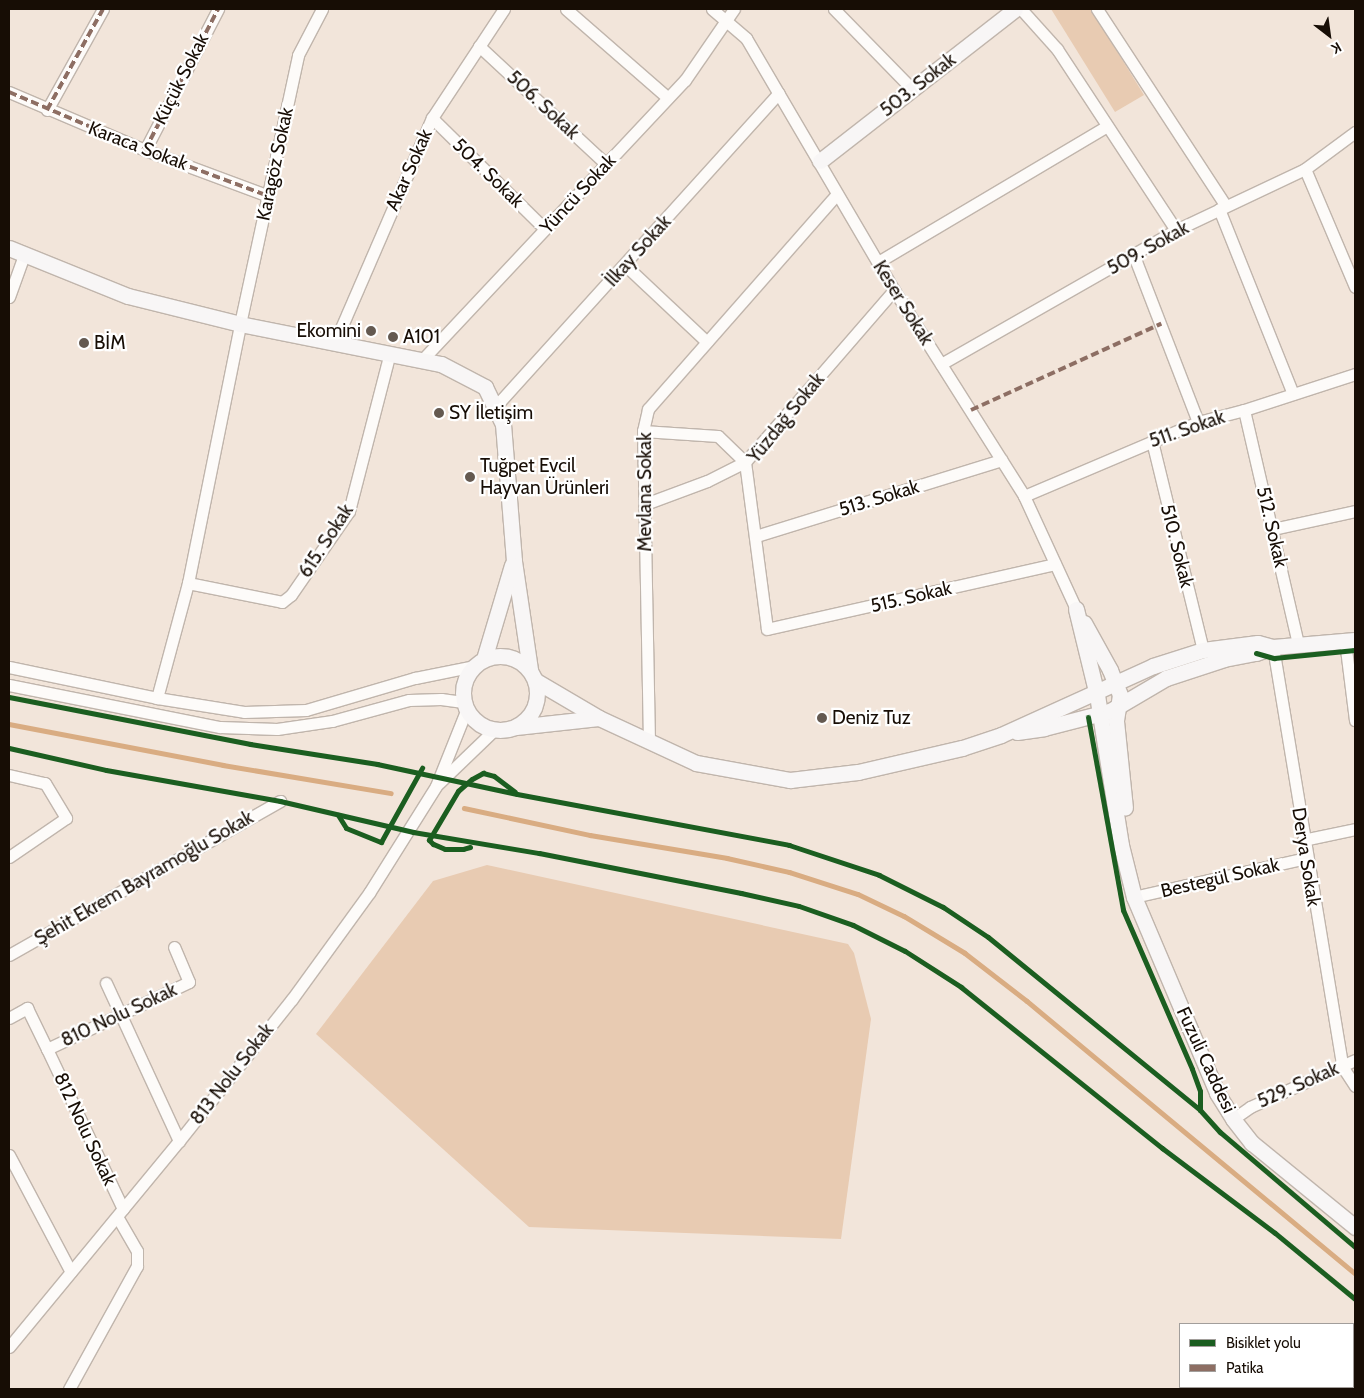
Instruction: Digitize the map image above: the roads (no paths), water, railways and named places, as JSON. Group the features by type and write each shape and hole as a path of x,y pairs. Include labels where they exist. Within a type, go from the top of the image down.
{"street":[{"path":"47,110 103,9"},
{"name":"Küçük Sokak","path":"145,150 218,9"},
{"name":"Karagöz Sokak","path":"240,324 298,55 322,9"},
{"name":"Akar Sokak","path":"335,342 432,118 504,9"},
{"path":"566,9 668,98"},
{"name":"Keser Sokak","path":"712,9 746,38 820,161 837,194 894,290 1024,496 1076,609"},
{"name":"Yüncü Sokak","path":"422,360 685,80 734,9"},
{"path":"834,9 912,90"},
{"name":"503. Sokak","path":"820,161 1015,9"},
{"path":"1021,9 1057,49 1176,230"},
{"path":"1097,9 1222,208 1293,394"},
{"name":"506. Sokak","path":"479,46 606,164"},
{"name":"Karaca Sokak","path":"9,92 47,110 145,150 269,196"},
{"name":"İlkay Sokak","path":"495,407 779,94"},
{"name":"504. Sokak","path":"432,118 545,229"},
{"path":"878,262 1107,126"},
{"name":"509. Sokak","path":"941,364 1134,256 1176,230 1304,169 1355,132"},
{"path":"1304,169 1355,287"},
{"name":"Mevlana Sokak","path":"649,742 643,431 648,409 837,194"},
{"path":"9,248 128,296 240,324 440,364 485,387 503,424 514,561 537,703 528,717 516,728"},
{"path":"9,298 24,255"},
{"path":"1134,256 1198,422"},
{"path":"625,265 707,342"},
{"name":"Yüzdağ Sokak","path":"767,629 745,462 894,290"},
{"path":"157,698 188,583 240,324"},
{"name":"615. Sokak","path":"188,583 282,602 290,594 350,511 390,353"},
{"name":"511. Sokak","path":"1024,496 1198,422 1244,410 1355,374"},
{"name":"512. Sokak","path":"1244,410 1298,644"},
{"path":"643,431 718,436 745,462 707,481 645,504"},
{"name":"510. Sokak","path":"1152,441 1203,650"},
{"name":"513. Sokak","path":"756,536 1002,460"},
{"path":"1272,528 1355,511"},
{"path":"514,561 479,662 466,677 462,689 465,706 478,723 494,730 505,731 599,718"},
{"name":"515. Sokak","path":"767,629 1055,564"},
{"path":"1076,609 1098,647 1120,695 1120,706 1116,721 1129,841 1130,876"},
{"path":"1076,609 1096,690 1121,845 1130,876"},
{"path":"1001,734 1044,728 1100,714 1120,706 1166,678 1190,668 1273,646 1350,640 1355,720"},
{"path":"9,667 157,698 244,712 306,710 496,656 509,656 521,662 533,675 599,718 696,763 790,780 858,772 962,748 1001,734 1152,666 1203,650 1258,643 1273,646"},
{"name":"Derya Sokak","path":"1273,646 1303,840 1342,1066"},
{"path":"9,685 220,727 276,729 332,721 409,700 440,699 465,706"},
{"path":"436,786 465,706"},
{"path":"436,786 494,730"},
{"path":"9,775 45,783 66,818 9,857"},
{"name":"813 Nolu Sokak","path":"9,1347 179,1142 292,999 369,893 436,786"},
{"name":"Şehit Ekrem Bayramoğlu Sokak","path":"9,955 280,802"},
{"path":"1303,840 1355,829"},
{"name":"Bestegül Sokak","path":"1134,897 1306,858"},
{"name":"Fuzuli Caddesi","path":"1130,876 1134,897 1217,1094 1233,1119 1252,1143 1355,1227"},
{"name":"810 Nolu Sokak","path":"9,1018 27,1008 47,1049 189,982 174,947"},
{"path":"106,982 179,1142"},
{"name":"812 Nolu Sokak","path":"47,1049 137,1251 137,1266 69,1389"},
{"name":"529. Sokak","path":"1233,1119 1250,1107 1355,1060"},
{"path":"1342,1066 1355,1086"},
{"path":"9,1155 71,1272"}],"waterway":[{"path":"9,724 223,765 391,793"},
{"path":"464,808 590,835 727,858 789,872 858,894 904,916 965,953 1027,1001 1355,1273"}],"place":[{"name":"Ekomini","path":"371,331"},
{"name":"A101","path":"393,337"},
{"name":"BİM","path":"84,343"},
{"name":"SY İletişim","path":"439,413"},
{"name":"Tuğpet Evcil Hayvan Ürünleri","path":"470,477"},
{"name":"Deniz Tuz","path":"822,718"}]}
